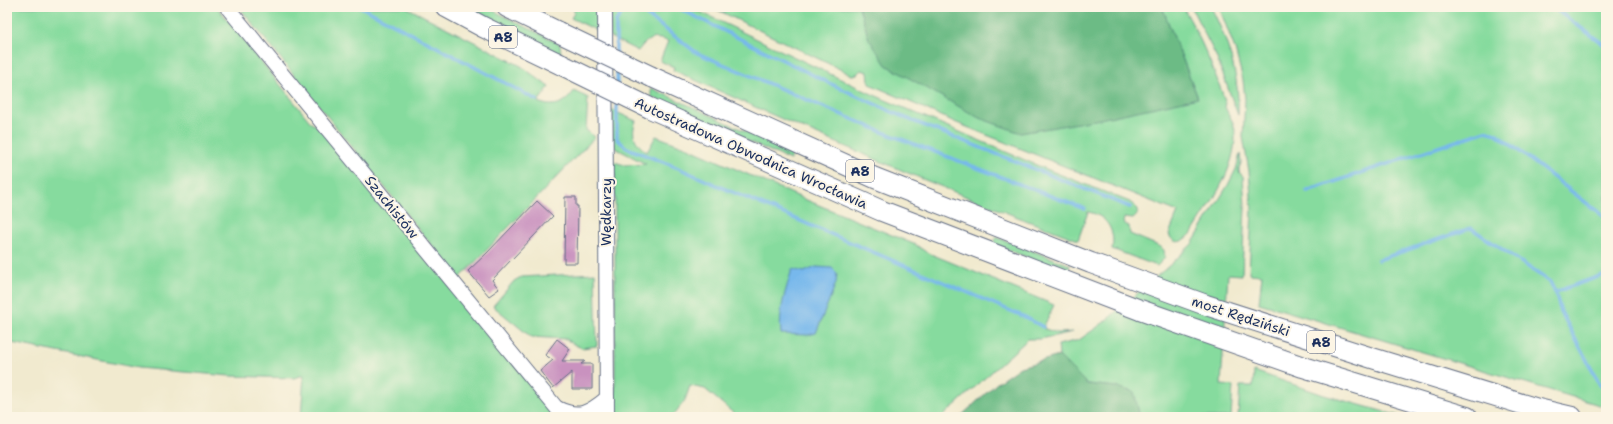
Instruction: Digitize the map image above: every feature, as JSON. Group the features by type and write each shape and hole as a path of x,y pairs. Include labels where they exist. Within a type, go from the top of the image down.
{"highway":[{"name":"Autostradowa Obwodnica Wrocławia","path":"446,7 483,27 650,108 882,211 1064,281"},
{"name":"Autostradowa Obwodnica Wrocławia","path":"508,7 652,77 876,178 1073,256"},
{"name":"most Rędziński","path":"1073,256 1206,305 1372,358 1530,406 1572,417"},
{"name":"most Rędziński","path":"1064,281 1140,310 1303,366 1467,417"}],"street":[{"name":"Szachistów","path":"227,7 560,412 581,414 591,410 607,398"},
{"name":"Wędkarzy","path":"605,7 607,417"}],"green space":[{"path":"7,7 217,7 312,124 317,125 559,417 301,417 304,375 294,378 230,376 138,368 7,342"},
{"path":"239,7 406,7 521,66 549,87 538,102 548,105 558,104 567,99 574,91 588,98 586,130 595,137 459,279"},
{"path":"467,7 486,7 560,44 561,54"},
{"path":"574,7 596,7 598,31 571,18 574,13"},
{"path":"610,7 690,7 874,95 1041,167 1130,202 1138,209 1137,213 1133,219 1124,218 1123,223 1129,226 1130,234 1161,247 1164,250 1165,258 1157,266 1112,249 1113,242 1111,230 1105,220 1094,214 1088,212 1078,240 925,180 723,93 673,70 674,67 660,61 668,41 651,39 638,51 610,37"},
{"path":"711,7 859,7 869,39 1198,98 1162,7 1183,7 1207,54 1226,103 1225,107 1234,126 1234,147 1227,173 1192,233 1187,238 1177,242 1171,238 1169,234 1178,212 957,123 872,85 869,81 868,72 861,70 857,74 852,75"},
{"path":"859,7 1162,7 1198,98 1095,120 1021,133 979,118 886,65 869,39"},
{"path":"1191,7 1211,7 1223,33 1235,73 1238,115 1216,56"},
{"path":"1219,7 1606,7 1606,407 1259,303 1262,275 1249,274 1252,209 1249,171 1243,137 1245,99 1243,80 1235,49"},
{"path":"651,88 793,153 790,160 651,97"},
{"path":"612,110 636,121 634,126 635,139 647,152 656,136 688,148 804,199 916,245 926,252 1054,305 1044,326 1045,329 1058,333 1073,332 1041,339 1028,339 942,417 738,417 705,389 690,386 685,400 672,417 615,417 614,162 625,165 646,164 615,148 612,139"},
{"path":"1240,154 1241,163 1239,172 1243,176 1245,207 1242,275 1228,274 1221,385 1233,386 1231,417 1140,417 1137,408 1116,387 1087,384 1059,356 1058,345 1079,340 1103,323 1192,244 1228,185 1236,169"},
{"path":"996,237 1070,265 1067,273 993,244"},
{"path":"595,273 597,346 582,348 566,339 531,337 493,306 514,281 521,277"},
{"path":"1059,356 1087,384 1116,387 1134,392 1140,417 960,417 997,383 1020,367"},
{"path":"1254,371 1324,395 1403,417 1238,417 1240,386 1253,386"}],"water":[{"path":"816,267 832,268 837,273 836,283 816,333 808,335 781,334 780,325 782,309 792,269 804,272"}],"building":[{"path":"565,197 576,197 576,206 578,206 577,263 564,263"},
{"path":"537,201 553,216 492,280 499,289 489,296 468,271"},
{"path":"557,339 570,349 562,361 585,361 581,364 592,364 592,389 572,389 572,372 553,388 540,371 553,360 545,355"}],"waterway":[{"path":"361,7 537,100"},
{"path":"616,53 616,22 626,7"},
{"path":"636,7 697,53 880,131 1085,209"},
{"path":"676,7 829,83 903,117 1130,207"},
{"path":"1552,7 1606,46"},
{"path":"617,67 617,85"},
{"path":"617,99 617,139 627,148 676,167 1025,317 1043,327"},
{"path":"1307,191 1486,131 1497,134 1606,218"},
{"path":"1378,260 1471,228 1550,282 1555,292 1561,312 1606,396"},
{"path":"1555,292 1606,274"}]}
